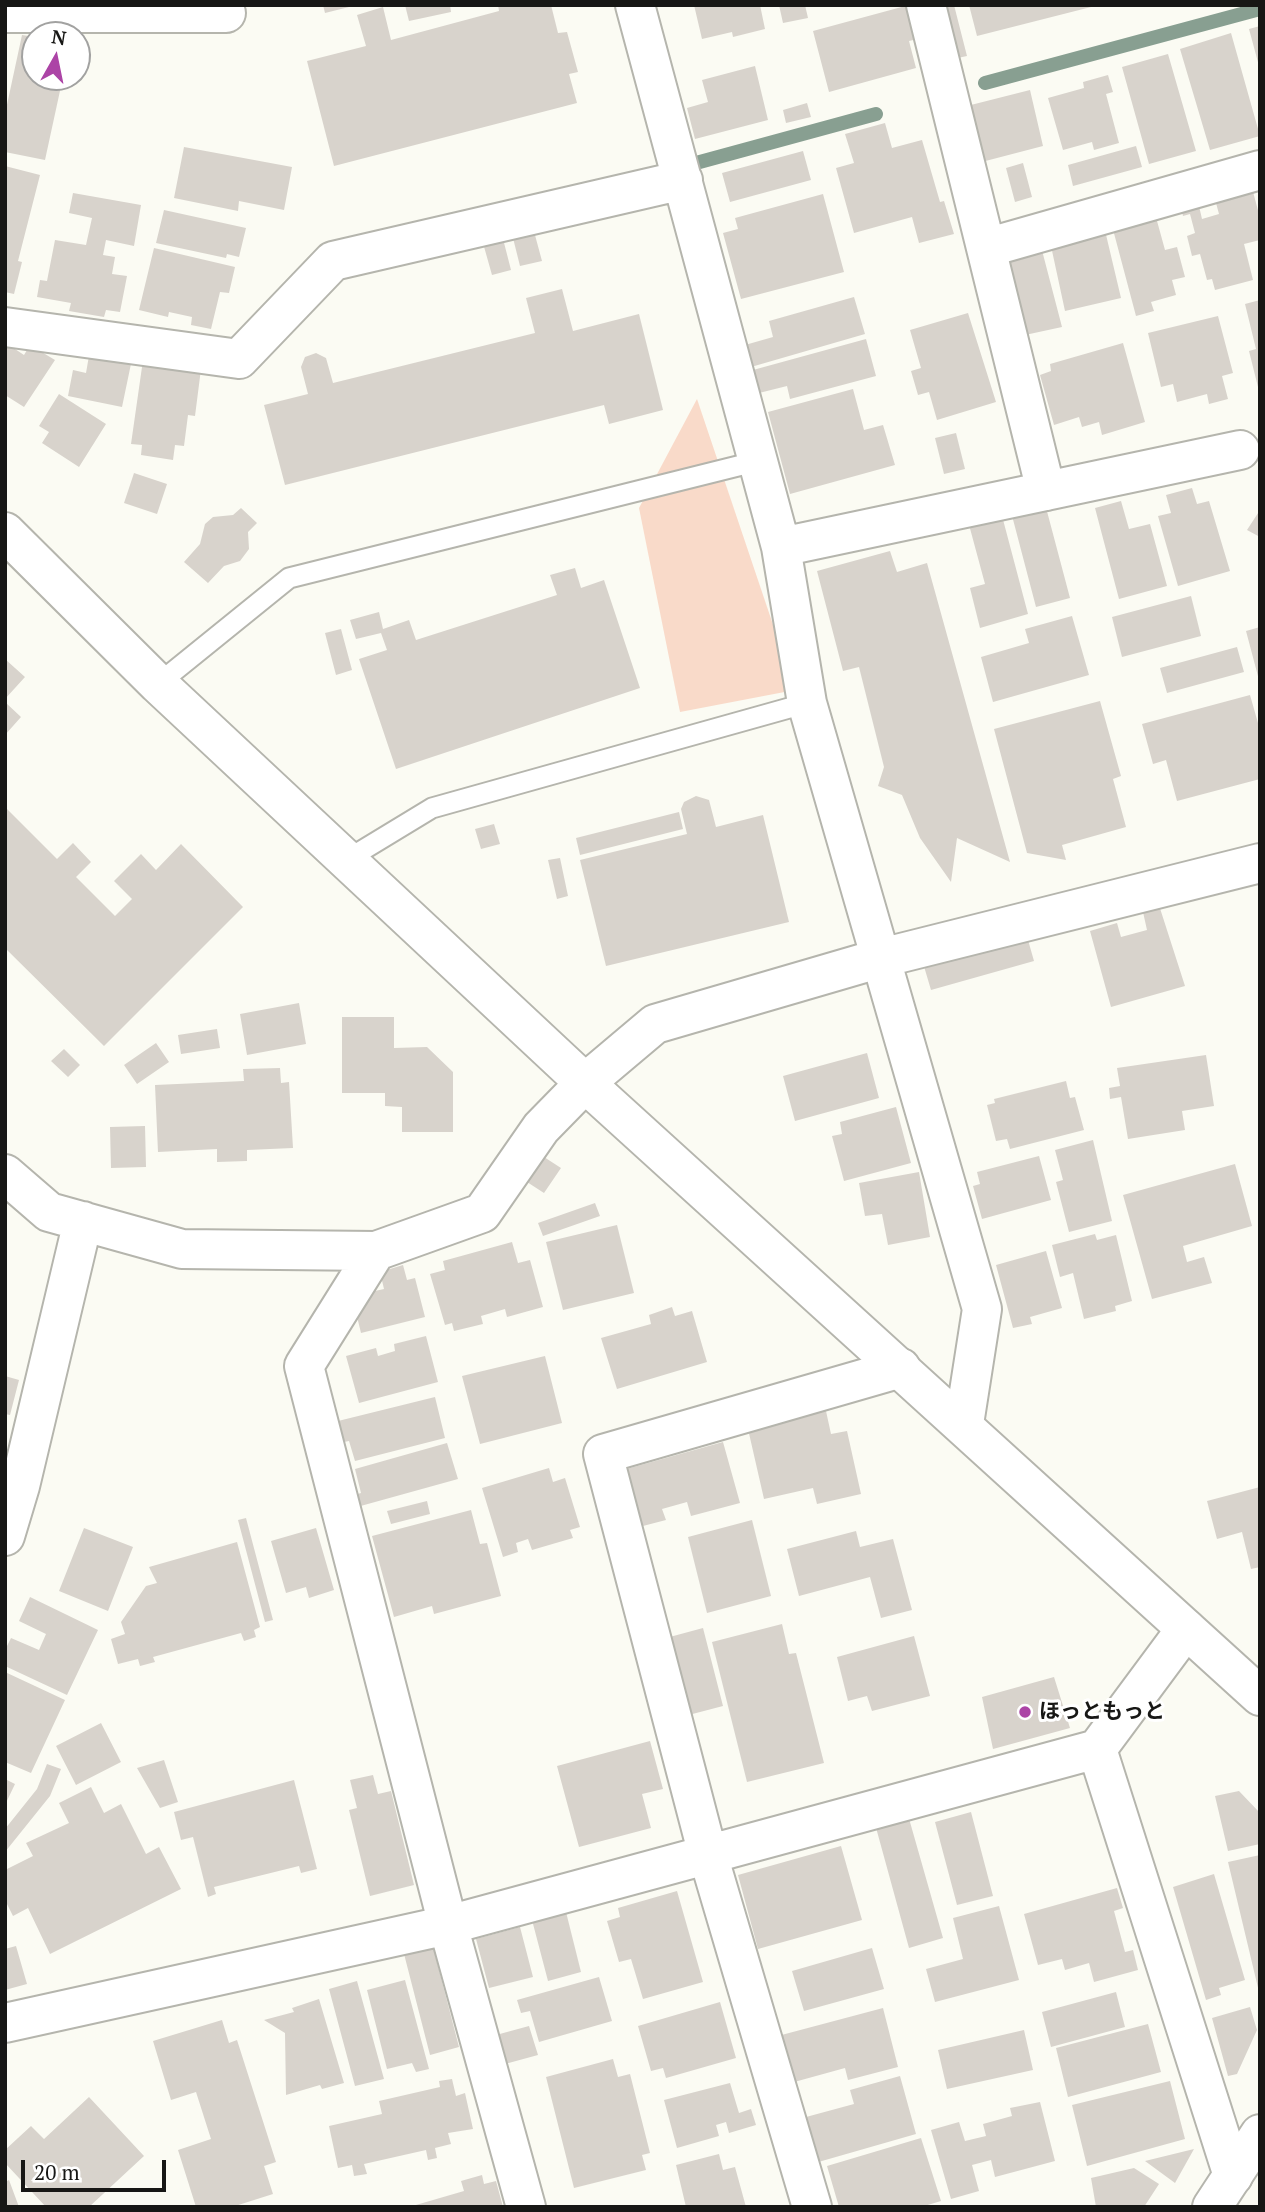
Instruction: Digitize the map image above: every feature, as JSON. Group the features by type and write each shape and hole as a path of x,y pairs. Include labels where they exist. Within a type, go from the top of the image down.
{"street":[{"path":"635,5 781,547 807,703 982,1309 964,1423"},
{"path":"926,5 1046,491"},
{"path":"8,11 226,13"},
{"path":"986,248 1260,170"},
{"path":"5,327 239,359 333,261 682,180"},
{"path":"781,547 1240,450"},
{"path":"5,532 158,684 585,1083 964,1423 1260,1696"},
{"path":"5,1174 49,1212 182,1249 376,1251 482,1213 541,1128 585,1083 655,1024 881,958 1260,863"},
{"path":"5,1536 13,1483 83,1221"},
{"path":"376,1251 304,1366 449,1925 526,2207"},
{"path":"812,2207 708,1856 603,1454 901,1368"},
{"path":"5,2023 449,1925 1097,1749 1186,1629"},
{"path":"1097,1749 1233,2176"},
{"path":"1212,2207 1260,2134"}],"lane":[{"path":"158,684 289,578 758,461"},
{"path":"348,859 432,808 807,703"}],"shaded area":[{"path":"697,399 795,690 680,712 639,508"}],"building":[{"path":"323,5 353,5 353,6 325,13"},
{"path":"405,5 450,5 451,12 409,21"},
{"path":"498,5 551,5 558,33 567,32 578,72 569,74 577,103 334,166 307,61 366,46 357,15 383,7 391,40 499,11"},
{"path":"694,5 760,5 765,29 733,37 732,32 702,39"},
{"path":"779,5 805,5 808,18 783,23"},
{"path":"909,5 922,38 909,41 916,68 829,92 813,31"},
{"path":"934,5 954,5 967,56 948,60"},
{"path":"969,5 1095,5 1095,6 977,36"},
{"path":"1260,26 1260,66 1259,66 1249,29"},
{"path":"1231,33 1260,136 1210,150 1180,49"},
{"path":"21,40 21,91 60,91 45,160 5,152 5,114"},
{"path":"1168,54 1196,151 1149,164 1122,67"},
{"path":"755,66 768,120 695,139 687,108 708,102 702,80"},
{"path":"1108,75 1113,92 1106,94 1119,143 1094,150 1092,142 1063,150 1048,98 1084,88 1083,82"},
{"path":"1030,90 1043,146 974,164 959,108"},
{"path":"807,103 811,117 786,123 783,110"},
{"path":"885,123 892,148 922,140 940,202 944,201 954,234 919,243 912,217 854,233 836,168 854,163 845,134"},
{"path":"1136,146 1142,167 1073,186 1068,165"},
{"path":"184,147 292,167 284,210 239,201 238,211 174,198"},
{"path":"803,151 811,180 730,202 722,173"},
{"path":"1023,163 1032,197 1015,202 1006,168"},
{"path":"5,166 40,175 18,261 22,262 14,294 5,292"},
{"path":"1252,188 1260,218 1260,240 1244,244 1253,280 1215,290 1212,279 1207,280 1200,254 1192,256 1187,236 1195,233 1190,214 1183,216 1178,198 1196,193 1202,219 1219,214 1216,203 1231,199 1229,194"},
{"path":"73,193 141,205 134,246 106,240 103,255 115,257 112,274 127,276 120,312 106,310 104,317 69,311 71,303 37,297 40,280 47,281 55,240 86,245 92,218 69,213"},
{"path":"823,194 844,272 741,299 723,233 738,229 735,218"},
{"path":"164,210 246,228 239,257 227,254 226,258 156,243"},
{"path":"1154,210 1165,250 1177,247 1185,277 1172,280 1176,295 1151,302 1154,311 1136,316 1111,222"},
{"path":"1103,222 1121,298 1065,311 1051,246"},
{"path":"532,224 542,261 520,266 511,230"},
{"path":"501,231 511,270 492,275 481,236"},
{"path":"1038,235 1062,327 1025,335 1002,244"},
{"path":"154,248 235,267 229,293 220,292 211,329 191,325 192,317 169,312 168,317 139,310"},
{"path":"562,289 573,331 639,314 663,410 609,424 604,405 285,485 264,405 308,394 301,367 305,357 316,353 326,358 333,383 535,333 526,298"},
{"path":"854,297 865,334 751,367 745,345 773,337 769,321"},
{"path":"1260,300 1259,391 1249,351 1256,349 1245,304"},
{"path":"968,313 996,402 937,420 929,392 918,395 911,371 921,368 910,330"},
{"path":"1218,316 1233,373 1222,376 1228,399 1209,404 1207,394 1177,402 1173,384 1161,387 1148,333"},
{"path":"866,339 876,376 790,399 787,386 759,393 753,370"},
{"path":"1123,343 1145,422 1102,435 1099,422 1082,427 1079,417 1054,425 1040,375 1051,371 1050,364"},
{"path":"9,345 24,355 30,345 55,360 24,407 5,395 5,351"},
{"path":"90,350 132,359 122,407 68,396 73,370 86,373"},
{"path":"143,360 201,369 195,416 188,415 184,446 175,445 173,460 141,455 142,445 131,444"},
{"path":"853,389 864,430 883,425 895,465 790,494 768,412"},
{"path":"59,394 106,424 79,467 42,443 49,432 39,426"},
{"path":"956,433 965,469 944,474 935,438"},
{"path":"134,473 167,484 157,514 124,503"},
{"path":"1192,488 1197,504 1209,501 1230,571 1178,586 1158,516 1171,513 1166,495"},
{"path":"1044,500 1070,598 1036,607 1010,508"},
{"path":"1121,501 1129,529 1150,524 1167,586 1119,599 1095,508"},
{"path":"241,508 257,523 248,532 249,549 240,561 224,566 208,583 184,562 200,544 205,524 213,517 233,515"},
{"path":"1260,510 1260,537 1247,530"},
{"path":"1001,512 1028,614 980,628 970,588 985,584 968,521"},
{"path":"890,551 897,572 927,563 1010,862 957,838 951,882 920,838 902,795 878,786 884,767 859,667 843,671 817,571"},
{"path":"575,568 581,588 604,580 640,688 396,769 359,659 387,650 381,633 356,639 350,620 379,612 383,629 409,620 416,640 557,595 550,575"},
{"path":"1191,596 1201,636 1122,657 1112,617"},
{"path":"1072,616 1089,675 993,702 981,657 1029,643 1025,629"},
{"path":"1260,627 1260,679 1259,680 1246,631"},
{"path":"341,629 352,670 336,675 325,633"},
{"path":"1237,647 1244,672 1167,693 1160,668"},
{"path":"5,659 25,677 5,699"},
{"path":"1250,695 1260,730 1260,779 1177,801 1166,760 1153,764 1142,724"},
{"path":"1100,701 1121,776 1113,779 1126,827 1062,845 1066,860 1027,853 994,729"},
{"path":"5,702 21,717 5,735"},
{"path":"696,796 709,800 716,827 763,815 789,922 606,966 580,860 687,834 681,809 684,802"},
{"path":"5,807 57,859 73,843 91,862 76,877 115,916 132,899 114,881 141,854 156,870 181,844 243,907 104,1046 5,948"},
{"path":"679,812 683,829 580,855 576,838"},
{"path":"494,824 500,844 481,849 475,829"},
{"path":"560,858 568,896 557,899 548,860"},
{"path":"1157,899 1185,986 1111,1007 1090,931 1117,923 1121,937 1147,930 1141,903"},
{"path":"1026,933 1034,961 931,990 923,963"},
{"path":"299,1003 306,1044 247,1055 240,1014"},
{"path":"342,1017 394,1017 394,1048 427,1047 453,1072 453,1132 402,1132 402,1107 385,1106 385,1093 342,1093"},
{"path":"217,1029 220,1048 181,1054 178,1035"},
{"path":"156,1043 169,1062 137,1084 124,1065"},
{"path":"64,1049 80,1065 68,1077 51,1061"},
{"path":"867,1053 879,1098 795,1121 783,1076"},
{"path":"1206,1055 1214,1106 1182,1111 1185,1130 1128,1139 1121,1097 1110,1099 1109,1088 1120,1086 1117,1068"},
{"path":"280,1068 281,1083 289,1082 293,1148 247,1150 247,1161 217,1162 217,1149 158,1152 155,1085 244,1081 243,1069"},
{"path":"1066,1081 1070,1098 1075,1097 1084,1130 1010,1149 1007,1139 996,1141 987,1105 995,1103 994,1099"},
{"path":"896,1107 911,1163 844,1181 832,1136 842,1134 840,1122"},
{"path":"145,1126 146,1167 111,1168 110,1127"},
{"path":"1093,1140 1112,1221 1069,1232 1056,1182 1063,1180 1055,1150"},
{"path":"1039,1156 1051,1200 982,1219 973,1186 980,1184 977,1172"},
{"path":"544,1157 561,1168 544,1193 527,1182"},
{"path":"1235,1164 1252,1226 1183,1246 1187,1262 1204,1257 1212,1283 1152,1299 1123,1195"},
{"path":"919,1172 930,1237 888,1245 882,1214 865,1216 859,1183"},
{"path":"595,1203 600,1216 543,1236 538,1223"},
{"path":"617,1225 634,1293 563,1310 546,1242"},
{"path":"1095,1234 1097,1240 1116,1235 1132,1301 1115,1306 1116,1311 1084,1319 1073,1273 1060,1277 1052,1245"},
{"path":"512,1242 518,1263 530,1260 543,1307 507,1317 505,1309 481,1316 483,1324 454,1331 452,1323 445,1325 430,1274 445,1270 443,1261"},
{"path":"1046,1251 1062,1308 1030,1317 1032,1324 1013,1328 996,1265"},
{"path":"403,1265 407,1280 415,1278 425,1317 361,1333 352,1296 384,1289 380,1272"},
{"path":"672,1307 675,1316 692,1311 707,1362 617,1389 601,1338 651,1324 649,1315"},
{"path":"426,1336 438,1382 359,1403 346,1356 376,1348 378,1356 395,1351 394,1344"},
{"path":"545,1356 562,1423 480,1444 462,1376"},
{"path":"5,1376 19,1380 10,1415 5,1414"},
{"path":"435,1397 445,1438 355,1461 349,1441 339,1443 334,1422"},
{"path":"826,1411 831,1434 847,1431 861,1494 817,1504 813,1488 764,1499 748,1429"},
{"path":"723,1442 740,1503 691,1516 687,1502 662,1509 666,1520 639,1527 623,1470"},
{"path":"447,1443 458,1479 357,1507 354,1495 361,1493 355,1469"},
{"path":"549,1468 553,1482 565,1478 580,1527 570,1530 573,1538 532,1550 528,1539 516,1543 518,1552 503,1557 482,1488"},
{"path":"1260,1487 1260,1567 1251,1569 1242,1532 1217,1539 1207,1501"},
{"path":"427,1501 430,1514 391,1524 387,1511"},
{"path":"471,1510 480,1544 487,1543 501,1596 434,1614 432,1606 394,1617 372,1536"},
{"path":"246,1518 273,1620 265,1622 238,1520"},
{"path":"752,1520 771,1596 707,1613 688,1537"},
{"path":"84,1528 133,1547 108,1611 59,1591"},
{"path":"316,1528 334,1590 309,1598 306,1587 286,1593 271,1541"},
{"path":"856,1531 860,1547 893,1539 912,1610 881,1618 870,1577 799,1596 787,1549"},
{"path":"237,1542 260,1627 254,1630 256,1637 244,1641 241,1633 153,1657 155,1662 140,1666 138,1659 118,1664 111,1639 125,1634 121,1622 146,1586 157,1583 149,1567"},
{"path":"30,1597 98,1630 67,1695 5,1666 5,1650 11,1638 39,1650 46,1634 19,1621"},
{"path":"782,1624 789,1654 796,1653 824,1763 747,1782 712,1642"},
{"path":"703,1628 723,1706 681,1717 666,1638"},
{"path":"914,1636 930,1696 872,1711 867,1696 848,1701 837,1657"},
{"path":"5,1672 65,1700 31,1773 5,1762"},
{"name":"ほっともっと","path":"1054,1677 1070,1728 993,1749 982,1697"},
{"path":"101,1723 121,1762 76,1785 56,1746"},
{"path":"650,1741 663,1789 642,1794 651,1828 579,1847 557,1766"},
{"path":"164,1760 178,1802 160,1808 137,1768"},
{"path":"47,1764 61,1769 50,1796 5,1852 5,1829 37,1789"},
{"path":"373,1775 378,1794 391,1791 414,1885 370,1896 349,1810 357,1808 350,1780"},
{"path":"5,1779 15,1784 5,1805"},
{"path":"294,1780 317,1869 301,1873 299,1866 214,1887 216,1894 208,1897 193,1837 181,1840 174,1812"},
{"path":"91,1787 104,1813 121,1804 146,1854 159,1847 181,1889 50,1954 28,1908 13,1916 5,1900 5,1870 33,1856 26,1843 69,1823 59,1803"},
{"path":"1239,1791 1260,1813 1260,1844 1228,1851 1215,1796"},
{"path":"971,1812 993,1896 957,1905 935,1822"},
{"path":"908,1815 943,1938 909,1948 875,1824"},
{"path":"841,1846 862,1920 758,1949 738,1875"},
{"path":"1260,1855 1260,1992 1259,1992 1228,1862"},
{"path":"1214,1874 1245,1980 1219,1988 1221,1995 1206,2000 1173,1887"},
{"path":"1117,1888 1123,1908 1114,1911 1125,1952 1133,1950 1138,1970 1094,1982 1089,1963 1065,1970 1062,1959 1038,1965 1024,1914"},
{"path":"677,1891 703,1982 643,1999 631,1959 619,1962 607,1921 620,1917 618,1908"},
{"path":"999,1906 1019,1980 935,2002 926,1969 963,1959 953,1918"},
{"path":"566,1912 581,1972 548,1981 532,1920"},
{"path":"520,1927 533,1977 489,1988 476,1939"},
{"path":"432,1943 459,2047 430,2055 403,1950"},
{"path":"16,1946 27,1984 5,1990 5,1949"},
{"path":"872,1948 884,1989 804,2011 792,1971"},
{"path":"599,1977 612,2021 539,2042 530,2011 521,2013 517,2000"},
{"path":"405,1980 429,2069 416,2072 412,2063 387,2069 367,1990"},
{"path":"357,1981 384,2079 355,2086 329,1989"},
{"path":"1116,1992 1125,2027 1051,2047 1042,2012"},
{"path":"319,1999 344,2083 322,2089 320,2085 286,2095 285,2033 264,2020 294,2012 292,2008"},
{"path":"720,2002 736,2058 666,2078 663,2068 651,2071 638,2026"},
{"path":"1250,2007 1257,2030 1237,2074 1228,2076 1212,2018"},
{"path":"883,2008 898,2067 848,2080 845,2068 787,2084 774,2037"},
{"path":"222,2020 229,2043 237,2040 276,2162 264,2166 273,2194 232,2207 196,2207 178,2150 211,2139 196,2092 171,2100 153,2041"},
{"path":"1148,2024 1161,2072 1068,2097 1056,2048"},
{"path":"529,2026 538,2055 505,2064 496,2035"},
{"path":"1024,2030 1033,2070 947,2089 938,2050"},
{"path":"613,2059 618,2077 630,2074 650,2153 642,2155 646,2170 574,2188 546,2077"},
{"path":"900,2076 916,2134 808,2165 795,2120 854,2104 850,2090"},
{"path":"452,2079 456,2096 465,2093 473,2129 448,2133 451,2144 435,2148 437,2158 428,2160 426,2150 364,2164 367,2174 354,2176 352,2165 338,2168 329,2126 382,2114 379,2101 440,2087 439,2081"},
{"path":"1170,2081 1185,2139 1087,2166 1072,2105"},
{"path":"730,2083 739,2113 751,2109 756,2125 729,2133 726,2122 716,2125 719,2136 677,2148 664,2100"},
{"path":"89,2097 144,2156 89,2207 46,2207 5,2163 5,2150 31,2126 44,2139"},
{"path":"1040,2102 1055,2161 995,2177 991,2160 972,2165 979,2191 951,2199 931,2130 959,2122 965,2141 986,2136 983,2124 1012,2116 1010,2108"},
{"path":"921,2138 941,2201 921,2207 839,2207 827,2166"},
{"path":"1194,2149 1175,2183 1145,2161"},
{"path":"719,2154 723,2170 735,2167 746,2207 686,2207 676,2165"},
{"path":"1134,2168 1159,2184 1144,2207 1096,2207 1091,2178"},
{"path":"482,2175 484,2184 496,2181 503,2207 409,2207 464,2191 461,2181"},
{"path":"9,2180 19,2207 5,2207 5,2182"}],"waterway":[{"path":"985,83 1260,9"},
{"path":"696,163 876,114"}],"place":[{"name":"ほっともっと","path":"1025,1712"}]}
